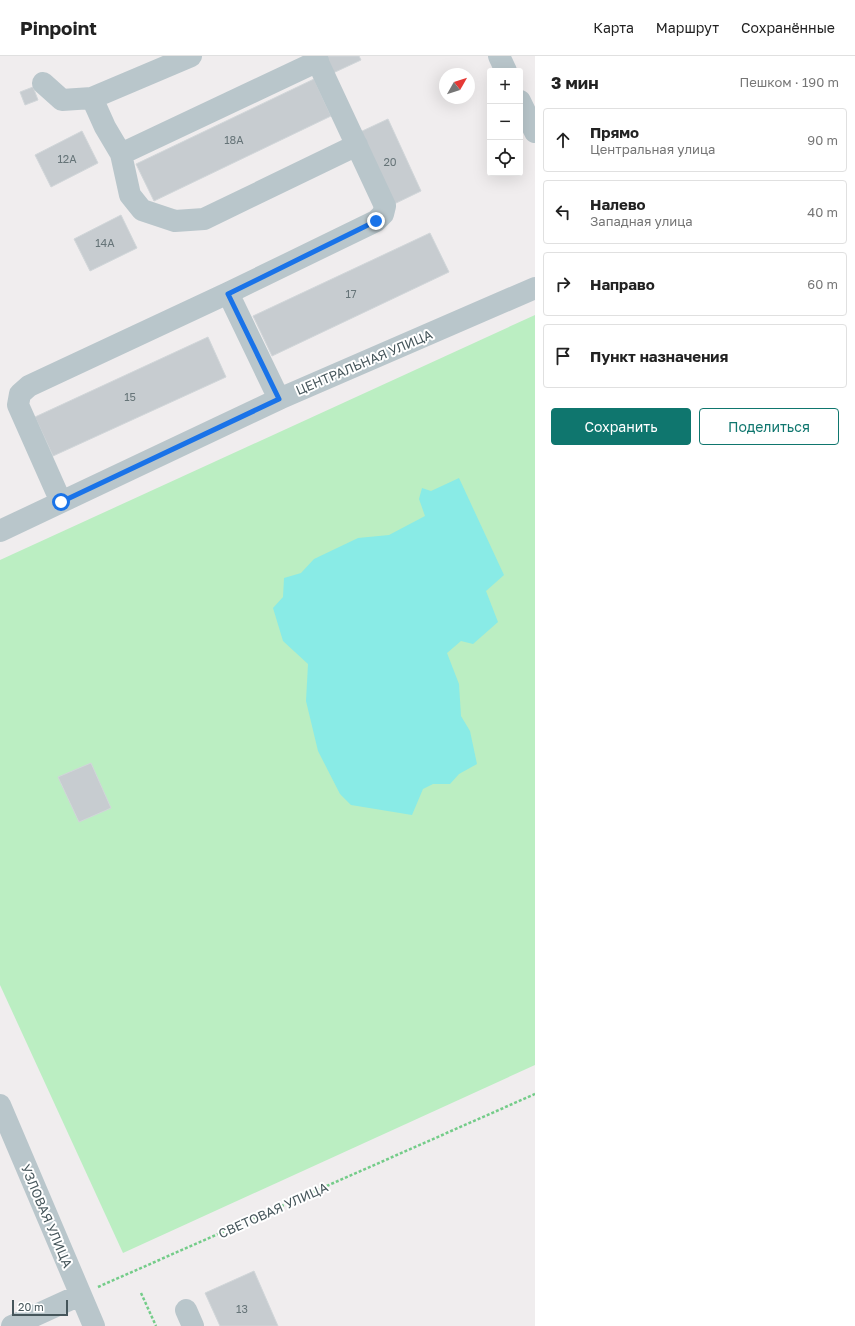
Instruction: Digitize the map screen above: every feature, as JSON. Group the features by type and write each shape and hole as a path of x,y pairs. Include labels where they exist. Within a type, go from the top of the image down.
{"street":[{"path":"62,100 92,98 191,56"},
{"path":"499,56 505,68"},
{"path":"61,502 18,405 20,394 28,386 228,294 376,221 383,214 385,206 317,58 121,154"},
{"path":"43,83 62,100 105,127"},
{"path":"523,100 535,95"},
{"path":"92,98 105,127 121,154 130,195 142,210 174,221 204,219 357,145"},
{"path":"521,104 535,132"},
{"name":"ЦЕНТРАЛЬНАЯ УЛИЦА","path":"0,531 279,399 535,288"},
{"path":"228,294 279,399"},
{"name":"УЗЛОВАЯ УЛИЦА","path":"0,1105 94,1326"},
{"path":"12,1326 80,1295"}],"path":[{"name":"СВЕТОВАЯ УЛИЦА","path":"80,1295 535,1094"},
{"path":"142,1293 156,1326"}],"green space":[{"path":"535,315 535,1065 123,1253 0,985 0,560"}],"water":[{"path":"459,478 504,575 486,591 498,622 473,644 461,641 447,653 459,684 461,716 470,731 477,764 459,774 450,784 433,784 423,789 412,815 351,805 340,794 318,751 306,701 308,664 283,641 273,608 283,597 284,578 301,573 314,559 358,538 389,535 425,516 419,499 422,488 431,491"}],"building":[{"path":"325,56 359,56 361,60 333,73"},
{"path":"314,79 331,116 154,201 136,164"},
{"path":"33,87 38,100 25,105 20,92"},
{"path":"388,119 421,191 392,205 358,133"},
{"path":"82,131 98,163 51,187 35,155"},
{"path":"121,215 137,248 90,271 74,239"},
{"path":"430,233 449,272 272,356 253,316"},
{"path":"208,337 226,377 53,456 35,417"},
{"path":"91,763 111,808 79,822 58,777"},
{"path":"254,1271 278,1326 220,1326 205,1293"}],"route":[{"path":"61,502 279,399 228,294 376,221"}]}
